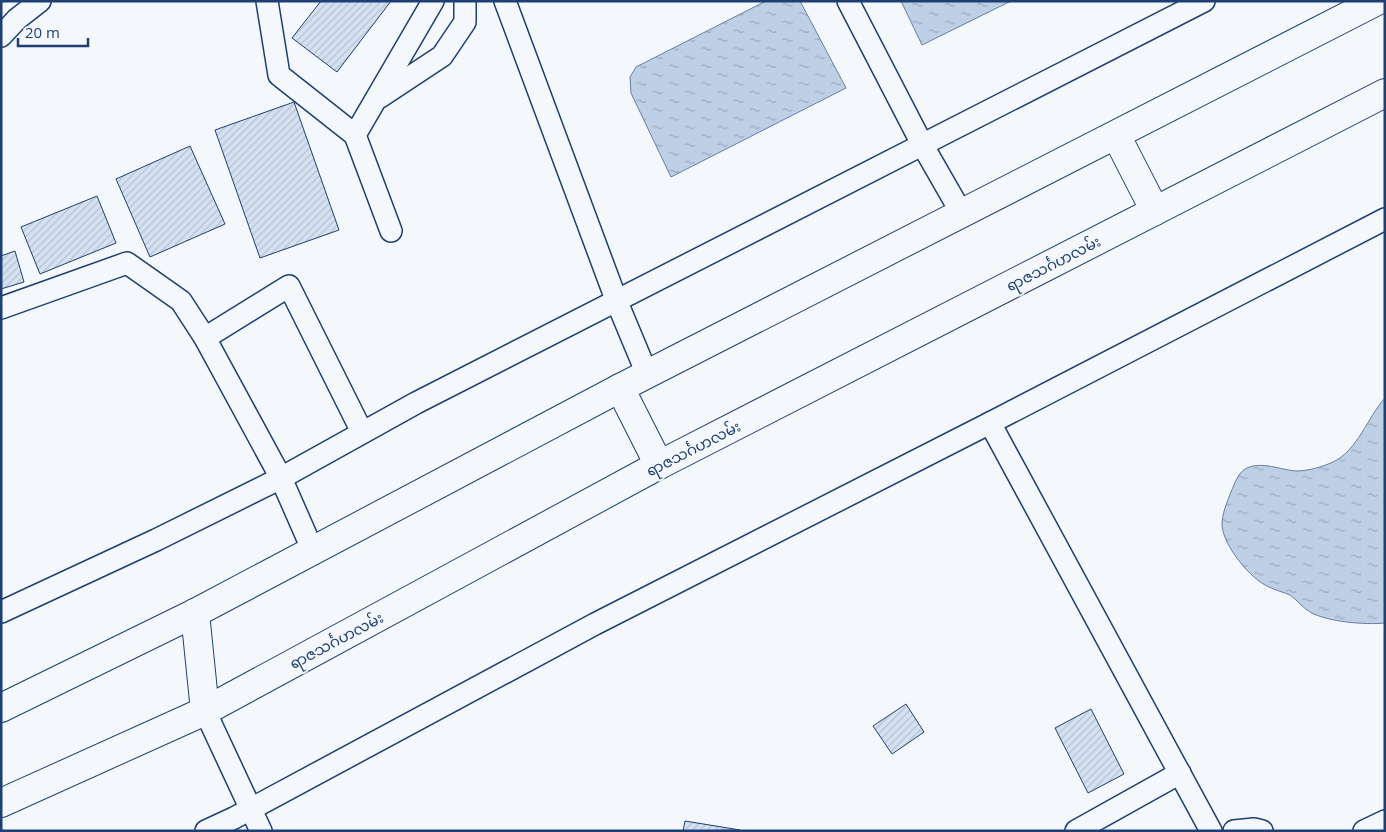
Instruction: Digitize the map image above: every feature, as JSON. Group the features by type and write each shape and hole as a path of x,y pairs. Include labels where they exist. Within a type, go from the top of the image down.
{"main road":[{"path":"1,708 195,613 647,374 1377,1"},
{"name":"ရာဇသင်္ဂဟလမ်း","path":"1,803 205,711 659,465 1385,93"},
{"path":"1116,135 1155,212"},
{"path":"620,388 659,465"},
{"path":"195,613 205,711"}],"street":[{"path":"1,36 17,19 40,1"},
{"path":"267,1 279,75 355,136 391,231"},
{"path":"355,136 433,1"},
{"path":"376,100 442,56 465,22 464,1"},
{"path":"505,1 647,374"},
{"path":"848,1 923,146 962,214"},
{"path":"1,612 156,540 281,478 362,432 1204,1"},
{"path":"206,831 251,810 595,624 1385,219"},
{"path":"1,308 127,262 181,301 205,338 281,478 313,551"},
{"path":"205,338 289,286 362,432"},
{"path":"990,423 1211,831"},
{"path":"205,711 261,831"},
{"path":"1076,831 1180,773"},
{"path":"1364,831 1385,821"},
{"path":"1234,831 1254,829 1262,831"}],"water":[{"path":"766,1 800,1 846,88 671,177 631,93 630,77 636,67"},
{"path":"901,1 1011,1 922,45"},
{"path":"1385,398 1385,623 1368,624 1326,618 1310,612 1290,595 1262,583 1246,569 1227,542 1222,525 1224,512 1235,482 1239,475 1247,468 1259,465 1301,471 1324,466 1342,457 1356,442"}],"building":[{"path":"321,1 391,1 337,72 292,38"},
{"path":"294,102 339,230 260,258 215,130"},
{"path":"190,146 225,224 150,257 116,179"},
{"path":"97,196 116,243 40,274 21,227"},
{"path":"15,251 24,282 1,289 1,256"},
{"path":"906,704 924,732 892,754 873,726"},
{"path":"1091,709 1124,774 1088,793 1055,728"},
{"path":"685,821 740,830 683,831"}]}
